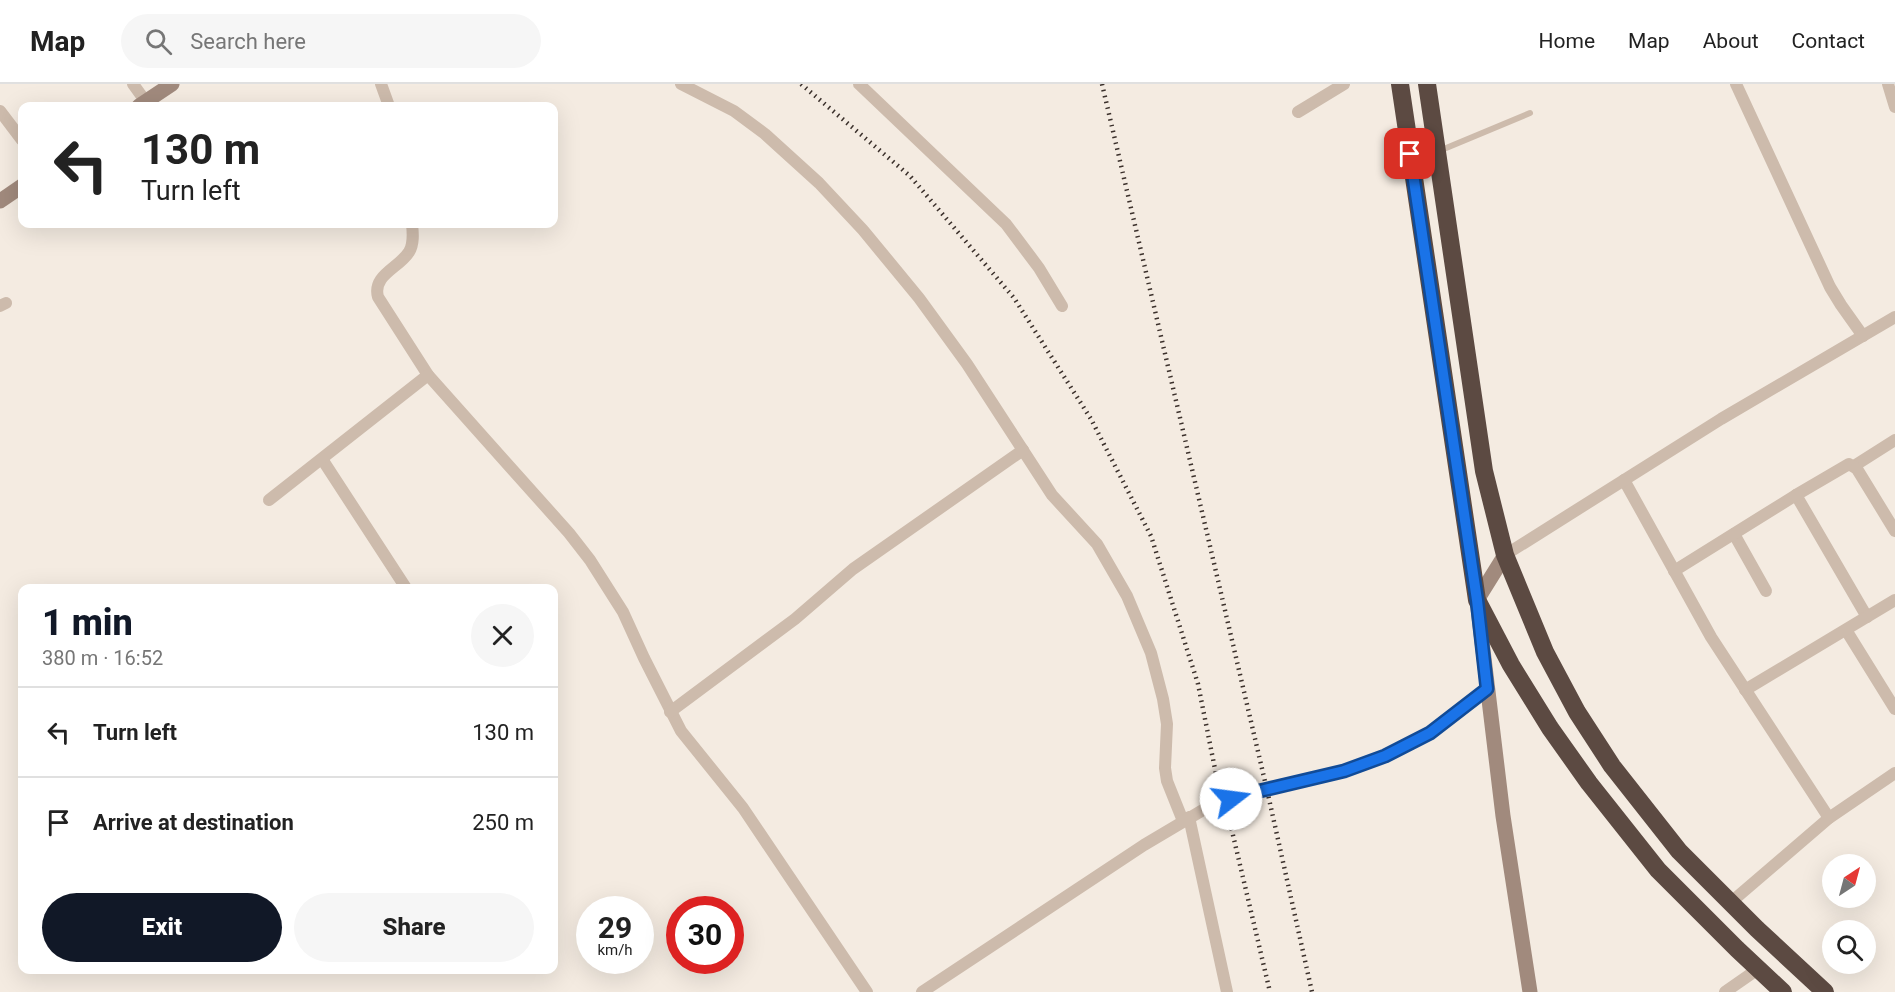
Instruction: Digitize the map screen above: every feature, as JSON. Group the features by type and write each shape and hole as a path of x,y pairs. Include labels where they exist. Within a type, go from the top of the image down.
{"highway":[{"path":"1400,84 1477,600 1511,665 1550,728 1589,783 1658,870 1784,992"},
{"path":"1426,84 1484,471 1505,555 1545,652 1577,712 1606,757 1679,851 1825,992"}],"main road":[{"path":"145,102 172,84"},
{"path":"0,201 18,189"},
{"path":"1505,555 1477,600 1503,816 1530,992"}],"street":[{"path":"133,84 141,102"},
{"path":"381,84 388,102"},
{"path":"681,84 734,111 765,134 819,183 855,222 919,298 1059,503 1097,544 1127,596 1151,653 1167,724 1165,768 1167,781 1186,819 1227,992"},
{"path":"859,84 1006,224 1039,268 1062,306"},
{"path":"1298,112 1344,84"},
{"path":"1736,84 1830,287 1863,336"},
{"path":"1888,84 1895,107"},
{"path":"0,111 18,135"},
{"path":"412,228 410,251 381,279 376,291 378,297 428,375 569,533 590,560 623,612 670,712 692,745 743,807 867,992"},
{"path":"1505,555 1721,419 1895,317"},
{"path":"269,500 428,375"},
{"path":"1674,572 1846,465 1854,466 1895,440"},
{"path":"670,712 795,619 853,569 1023,450"},
{"path":"322,459 403,584"},
{"path":"1854,466 1895,531"},
{"path":"1624,480 1711,637 1829,818"},
{"path":"1796,495 1867,617"},
{"path":"1734,534 1766,591"},
{"path":"1745,690 1895,600"},
{"path":"1846,630 1895,709"},
{"path":"922,992 1144,845 1208,807 1247,794 1344,771 1385,756 1430,733 1487,689"},
{"path":"1731,903 1829,818 1895,772"},
{"path":"1725,992 1758,969"}],"lane":[{"path":"1437,152 1530,113"}],"railway":[{"path":"801,84 910,176 1014,298 1091,419 1151,536 1198,684 1216,774 1232,831 1270,992"},
{"path":"1102,84 1312,992"}],"route":[{"path":"1231,799 1344,771 1385,756 1430,733 1487,689 1477,600 1410,154"}]}
